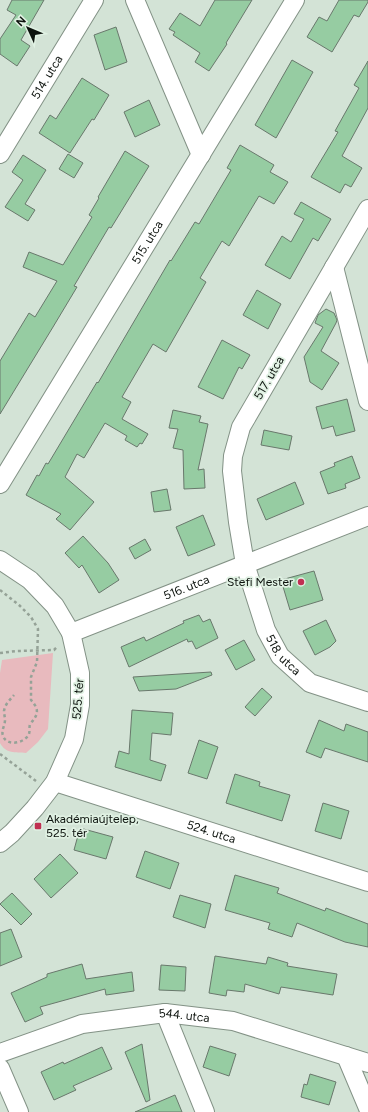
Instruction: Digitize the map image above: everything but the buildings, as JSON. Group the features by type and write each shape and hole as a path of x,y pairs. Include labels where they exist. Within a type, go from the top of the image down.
{"street":[{"name":"514. utca","path":"2,142 94,0"},
{"path":"135,0 201,155"},
{"name":"515. utca","path":"0,484 295,0"},
{"name":"517. utca","path":"245,564 232,471 233,456 240,427 368,209"},
{"path":"334,267 368,401"},
{"name":"516. utca","path":"71,633 368,516"},
{"name":"525. tér","path":"0,560 30,580 55,606 71,633 80,674 80,705 74,739 52,786 35,808 12,833 0,843"},
{"name":"518. utca","path":"245,564 266,630 280,656 310,683 368,702"},
{"name":"524. utca","path":"52,786 368,882"},
{"path":"165,1013 205,1112"},
{"name":"544. utca","path":"0,1053 82,1024 165,1013 233,1021 368,1063"},
{"path":"346,1056 368,1108"},
{"path":"0,1068 19,1112"}],"path":[{"path":"0,590 19,604 31,617 38,629 37,662 31,677 31,700 37,710 36,717 30,724 30,733 26,738 18,742 11,742 5,738 3,734 5,705 14,695"},
{"path":"0,653 54,650 71,633"},
{"path":"0,754 52,786"}],"shaded area":[{"path":"53,653 48,729 38,742 26,753 8,751 2,747 0,743 0,673 2,660"}],"place":[{"name":"Stefi Mester","path":"301,582"},
{"name":"Akadémiaújtelep, 525. tér","path":"38,826"}]}
